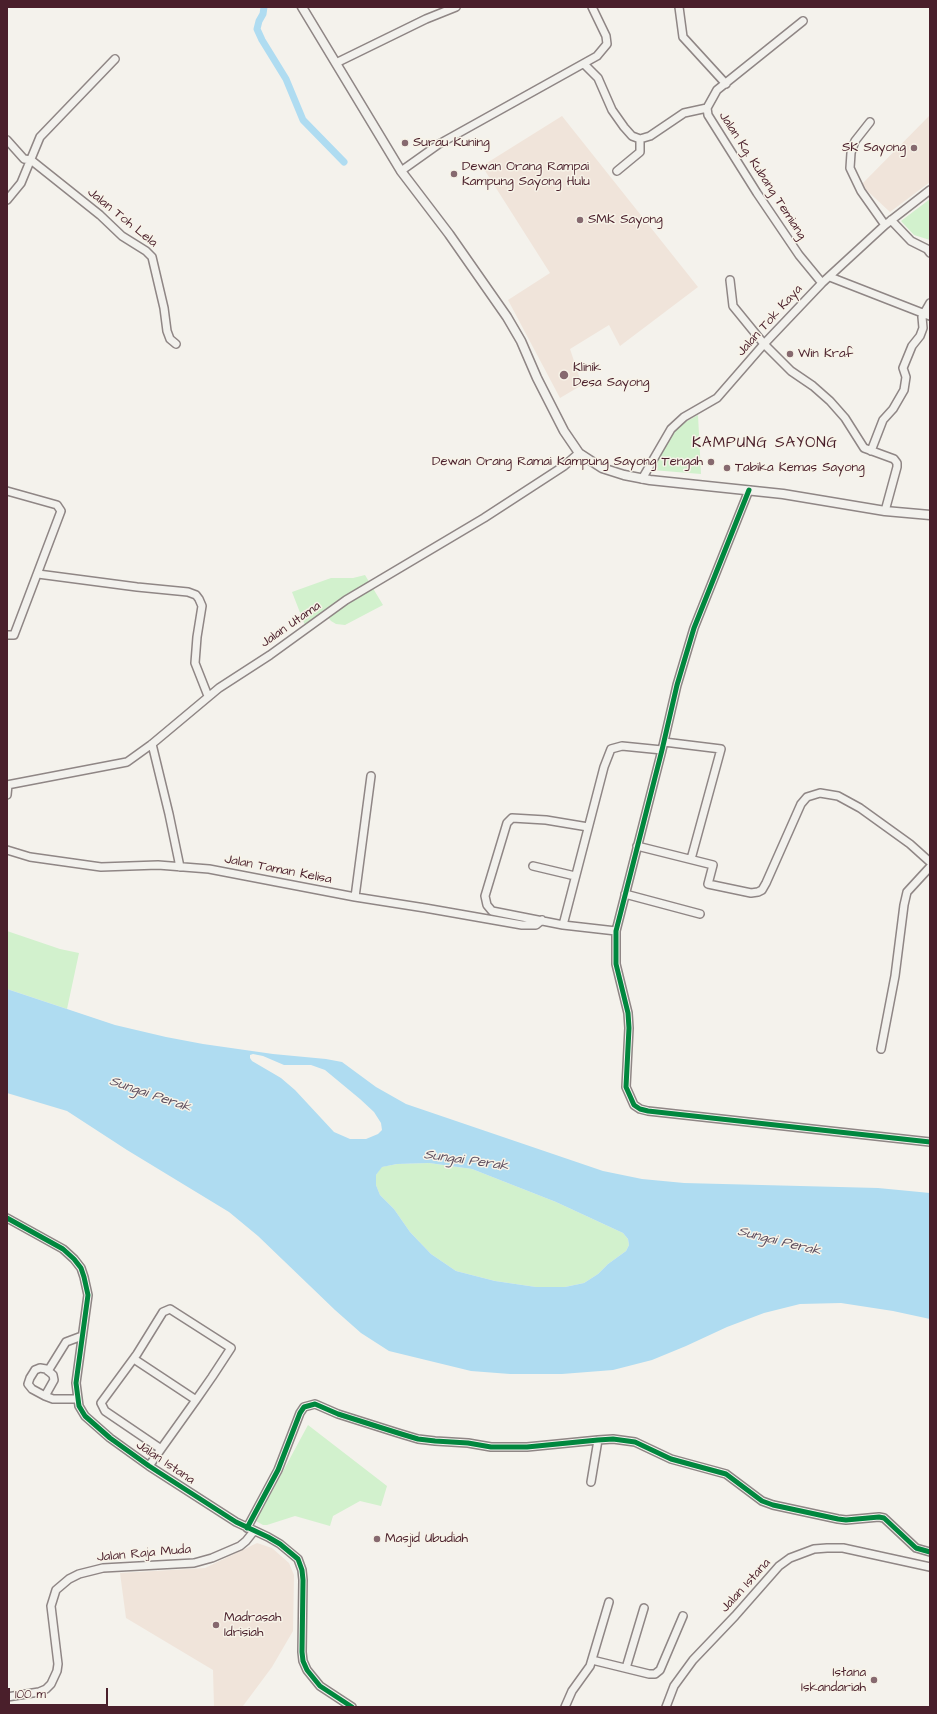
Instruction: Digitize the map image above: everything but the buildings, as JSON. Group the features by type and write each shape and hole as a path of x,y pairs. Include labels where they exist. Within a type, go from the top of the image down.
{"main road":[{"path":"302,7 401,171 449,234 507,316 521,341 537,378 564,431 579,453 602,468 642,479 783,494 885,511 930,515"}],"street":[{"path":"336,63 426,19 456,7"},
{"path":"401,171 439,144 598,56 607,44 606,36 592,7"},
{"path":"679,7 683,37 726,84"},
{"name":"Jalan Kg. Kubang Temiang","path":"803,21 717,90 707,108 708,115 757,193 799,255 822,283"},
{"path":"7,200 21,183 40,137 115,59"},
{"path":"584,64 598,78 612,110 624,127 632,136 640,139 650,136 684,113 707,108"},
{"path":"870,122 855,141 851,153 850,168 861,191 885,225"},
{"path":"617,171 640,152 640,139"},
{"name":"Jalan Toh Lela","path":"7,140 24,159 31,160 100,215 122,236 152,257 170,339 176,344"},
{"name":"Jalan Tok Kaya","path":"642,479 671,429 684,417 717,398 764,344 822,283 885,225 930,190"},
{"path":"891,220 911,241 930,252"},
{"path":"830,277 927,314"},
{"path":"730,280 733,306 764,344 791,371 813,386 830,401 845,418 864,448 894,459 897,463 885,511"},
{"path":"871,451 884,420 904,390 906,377 903,368 912,346 920,336 923,328 922,317 927,314 930,303"},
{"name":"Jalan Utama","path":"8,785 44,777 120,765 127,762 152,744 208,696 270,655 346,600 490,514 564,466 579,453"},
{"path":"749,490 694,628 677,685 616,931 616,964 628,1013 629,1028 626,1087 634,1105 640,1109 930,1142"},
{"path":"7,491 57,505 60,508 60,516 14,635 7,636"},
{"path":"38,574 188,592 196,595 202,606 195,663 208,696"},
{"path":"664,742 721,749 692,860"},
{"path":"152,744 180,867"},
{"path":"563,925 604,767 611,749 622,746 662,750"},
{"path":"355,897 370,776"},
{"path":"7,795 8,785"},
{"path":"638,846 713,865 708,884 751,893 758,892 762,890 766,883 801,804 807,797 820,792 838,796 860,808 910,844 930,862"},
{"path":"588,827 520,817 512,818 507,822 486,896 488,905 492,911 563,925 616,931"},
{"name":"Jalan Taman Kelisa","path":"7,850 30,858 101,867 158,865 210,869 355,897 522,925 536,925 542,920"},
{"path":"534,866 575,876"},
{"path":"881,1049 895,976 904,906 908,892 914,883 930,867"},
{"path":"625,894 700,914"},
{"name":"Jalan Istana","path":"7,1218 63,1249 81,1268 87,1286 88,1295 76,1383 78,1406 85,1416 110,1438 149,1466 204,1502 250,1529 280,1544 298,1559 302,1570 303,1580 303,1661 307,1670 320,1686 352,1707"},
{"path":"149,1466 196,1400 231,1348 170,1309 163,1312 134,1359 101,1404 105,1411 161,1449"},
{"path":"48,1371 66,1342 82,1336"},
{"path":"134,1359 196,1400"},
{"path":"45,1396 54,1380 53,1375 40,1368 35,1370 30,1378 28,1384 32,1389 45,1396 52,1399 77,1399"},
{"name":"Jalan Raja Muda","path":"7,1697 39,1692 46,1689 51,1684 57,1671 58,1664 51,1606 56,1590 69,1579 79,1574 103,1568 194,1563 218,1556 240,1546 246,1541 250,1529 278,1470 300,1413 304,1407 315,1404 338,1414 398,1433 418,1439 435,1441 455,1441 498,1447 527,1447 598,1440"},
{"path":"591,1482 598,1440 613,1439 634,1442 671,1459 726,1474 762,1501 773,1505 846,1520 879,1517 884,1518 916,1548 930,1552"},
{"name":"Jalan Istana","path":"666,1707 674,1686 693,1660 735,1616 779,1566 790,1558 814,1549 835,1548 868,1553 930,1567"},
{"path":"564,1707 572,1690 590,1666 609,1602"},
{"path":"626,1668 644,1608"},
{"path":"592,1660 649,1674 655,1674 660,1670 683,1616"}],"shaded area":[{"name":"SK Sayong","path":"930,115 930,182 890,212 861,185"},
{"name":"SMK Sayong","path":"562,116 698,287 620,346 609,325 570,349 582,385 560,398 508,300 550,273 482,166"},
{"name":"Madrasah Idrisiah","path":"257,1543 272,1548 289,1563 294,1575 293,1631 272,1667 243,1706 214,1707 213,1670 126,1618 120,1573 205,1568"}],"green space":[{"path":"930,199 930,240 914,235 901,221"},
{"path":"698,415 701,474 652,470 673,432 687,421"},
{"path":"365,575 383,605 345,625 336,624 327,616 306,628 292,592 331,578 353,578"},
{"path":"7,931 60,949 79,953 67,1009 7,989"},
{"path":"429,1163 472,1169 556,1202 623,1233 628,1239 629,1245 626,1251 608,1264 598,1274 584,1283 565,1287 536,1287 495,1281 456,1271 431,1254 410,1232 394,1209 380,1195 376,1185 376,1175 381,1167 397,1164"},
{"path":"308,1425 387,1486 381,1506 360,1501 333,1516 330,1526 295,1516 263,1525 256,1521"}],"water":[{"name":"Sungai Perak","path":"7,989 115,1025 166,1037 273,1054 342,1062 376,1087 406,1104 603,1171 642,1179 684,1183 878,1188 930,1193 930,1319 893,1311 841,1303 800,1304 764,1313 727,1327 652,1360 613,1370 562,1374 510,1374 471,1371 389,1351 361,1333 258,1236 229,1212 127,1150 67,1111 7,1093","holes":["253,1054 263,1056 284,1065 311,1065 325,1070 374,1112 381,1123 382,1130 378,1134 366,1139 350,1139 334,1132 295,1090 281,1078 252,1061 250,1055","429,1163 472,1169 556,1202 623,1233 628,1239 629,1245 626,1251 608,1264 598,1274 584,1283 565,1287 536,1287 495,1281 456,1271 431,1254 410,1232 394,1209 380,1195 376,1185 376,1175 382,1167 397,1164"]}],"waterway":[{"path":"264,7 257,29 286,79 303,120 344,162"}],"cycle path":[{"path":"749,490 694,628 677,685 616,931 616,964 628,1013 629,1028 626,1087 634,1105 640,1109 648,1111 930,1142"},
{"path":"7,1218 63,1249 81,1268 88,1295 76,1383 79,1406 85,1416 110,1438 149,1466 236,1522 280,1544 298,1559 302,1570 303,1580 303,1661 307,1670 320,1686 352,1707"},
{"path":"247,1528 278,1470 300,1413 304,1407 315,1404 338,1414 418,1439 468,1443 491,1447 527,1447 613,1439 635,1442 671,1459 726,1474 762,1501 773,1505 846,1520 879,1517 884,1518 916,1548 930,1552"}],"place":[{"name":"Surau Kuning","path":"405,143"},
{"name":"SK Sayong","path":"914,148"},
{"name":"Dewan Orang Rampai Kampung Sayong Hulu","path":"454,174"},
{"name":"SMK Sayong","path":"580,220"},
{"name":"Win Kraf","path":"790,354"},
{"name":"Klinik Desa Sayong","path":"564,375"},
{"name":"Dewan Orang Ramai Kampung Sayong Tengah","path":"711,462"},
{"name":"Tabika Kemas Sayong","path":"727,468"},
{"name":"Masjid Ubudiah","path":"377,1539"},
{"name":"Madrasah Idrisiah","path":"216,1625"},
{"name":"Istana Iskandariah","path":"874,1680"}],"district":[{"name":"KAMPUNG SAYONG","path":"765,444"}]}
